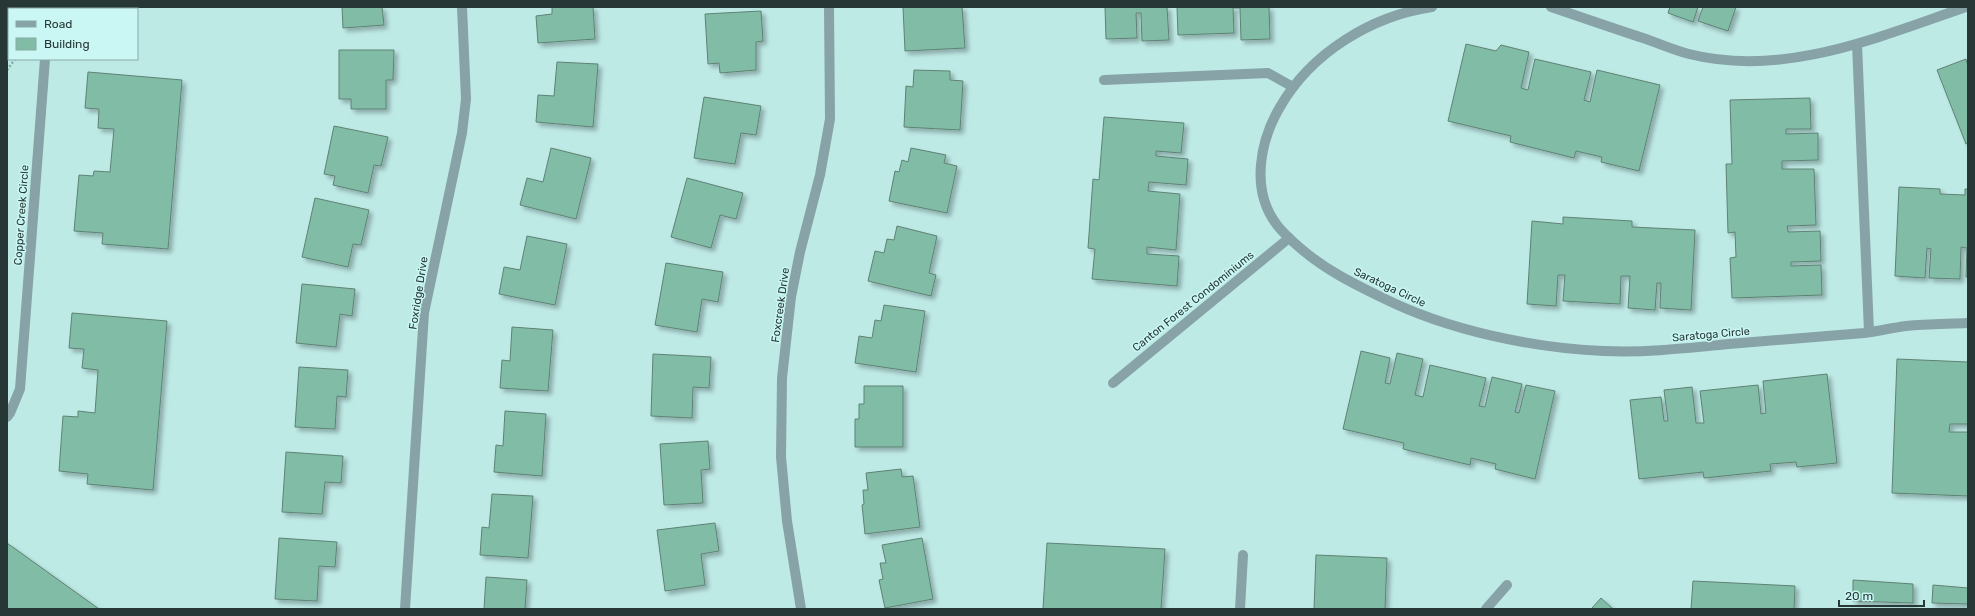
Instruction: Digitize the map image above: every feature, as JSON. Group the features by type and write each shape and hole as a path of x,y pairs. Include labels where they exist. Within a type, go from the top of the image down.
{"street":[{"name":"Foxridge Drive","path":"405,609 424,313 462,133 466,99 462,7"},
{"name":"Foxcreek Drive","path":"801,609 786,521 781,457 782,378 791,297 800,252 820,175 830,119 829,7"},
{"name":"Saratoga Circle","path":"1432,7 1398,15 1364,29 1321,56 1293,86 1279,108 1267,133 1262,150 1260,168 1262,191 1267,208 1275,224 1289,238 1314,261 1337,276 1410,312 1464,329 1553,347 1605,351 1657,351 1868,332 1905,326 1968,323"},
{"path":"1551,7 1689,54 1728,60 1758,61 1808,56 1857,44 1966,7"},
{"path":"1857,44 1868,332"},
{"name":"Copper Creek Circle","path":"7,417 20,389 45,60"},
{"path":"1104,80 1268,73 1293,86"},
{"name":"Canton Forest Condominiums","path":"1113,383 1289,238"},
{"path":"1240,609 1243,555"},
{"path":"1486,609 1507,585"}],"path":[{"path":"7,70 14,60"}],"building":[{"path":"342,7 382,7 384,25 343,28"},
{"path":"552,7 593,7 595,39 538,43 536,16 552,14"},
{"path":"903,7 962,7 965,48 905,51"},
{"path":"1105,7 1167,7 1169,40 1142,41 1141,13 1136,13 1137,38 1106,39"},
{"path":"1177,7 1269,7 1270,39 1241,40 1240,8 1233,8 1234,33 1178,35"},
{"path":"1670,7 1698,7 1693,22 1668,13"},
{"path":"1703,7 1736,7 1728,31 1698,21"},
{"path":"761,11 763,41 756,42 756,70 720,73 719,63 708,64 705,14"},
{"path":"1466,44 1496,51 1501,45 1529,52 1521,88 1528,90 1535,59 1591,72 1584,100 1590,102 1597,70 1660,85 1639,171 1601,162 1602,157 1576,151 1574,158 1510,142 1511,136 1448,121"},
{"path":"339,50 394,50 393,80 386,80 386,109 351,109 351,99 339,99"},
{"path":"1966,59 1968,66 1968,143 1966,144 1937,70"},
{"path":"557,62 598,64 593,127 536,122 538,95 554,96"},
{"path":"914,70 950,71 950,80 963,81 960,130 904,127 906,86 913,87"},
{"path":"88,72 182,80 168,249 102,244 103,233 74,231 79,175 93,176 94,171 110,172 114,129 98,128 99,109 85,108"},
{"path":"704,97 761,106 756,135 741,133 735,164 694,158"},
{"path":"1810,98 1811,129 1786,129 1786,134 1818,133 1818,160 1782,161 1782,169 1814,169 1816,225 1787,226 1788,232 1820,231 1821,261 1791,262 1791,266 1821,265 1822,295 1732,298 1730,258 1736,257 1735,232 1728,233 1726,164 1732,164 1730,100"},
{"path":"1104,117 1184,123 1181,153 1156,151 1156,156 1188,159 1186,185 1149,182 1148,191 1180,194 1176,250 1147,247 1147,254 1179,256 1177,286 1092,279 1095,249 1088,248 1093,179 1099,180"},
{"path":"334,126 388,137 381,166 374,165 368,193 333,185 335,176 324,174"},
{"path":"551,148 591,158 576,219 520,205 527,178 543,182"},
{"path":"911,148 946,155 944,163 957,166 947,213 889,201 895,171 899,172 902,160 908,162"},
{"path":"687,178 743,193 736,219 720,215 711,248 671,237"},
{"path":"1899,187 1940,189 1940,194 1965,195 1965,189 1968,189 1968,277 1966,277 1967,248 1961,247 1960,279 1929,278 1931,249 1927,248 1925,278 1895,276"},
{"path":"315,198 369,210 361,245 353,244 348,267 302,257"},
{"path":"1563,217 1632,221 1632,227 1695,230 1691,310 1660,308 1661,283 1657,283 1655,310 1628,308 1630,276 1621,276 1620,304 1563,301 1565,275 1558,275 1556,306 1527,304 1532,221 1563,224"},
{"path":"897,226 937,236 929,273 936,275 931,296 868,281 875,251 884,253 887,239 894,240"},
{"path":"527,236 567,244 555,305 499,294 504,267 520,270"},
{"path":"666,263 723,272 718,302 702,299 697,332 655,325"},
{"path":"302,284 355,289 352,316 340,314 336,347 296,343"},
{"path":"884,305 925,311 916,372 855,363 859,336 872,338 875,320 881,321"},
{"path":"72,313 167,321 153,490 87,484 88,474 59,471 63,416 78,417 78,411 95,413 98,370 82,368 84,349 69,348"},
{"path":"512,327 553,330 548,391 500,388 502,360 510,361"},
{"path":"1361,351 1390,358 1385,383 1390,384 1397,353 1423,359 1415,395 1423,397 1430,365 1486,378 1479,406 1485,407 1492,377 1522,384 1515,412 1519,413 1526,385 1555,391 1535,479 1495,469 1496,464 1471,458 1470,465 1403,449 1404,443 1343,429"},
{"path":"653,354 711,357 709,388 693,387 692,418 651,416"},
{"path":"1897,359 1968,362 1968,424 1950,424 1949,432 1968,432 1968,496 1892,493"},
{"path":"299,367 348,370 346,397 337,396 335,429 295,427"},
{"path":"1827,374 1837,463 1797,467 1796,462 1770,464 1771,471 1704,478 1703,472 1639,479 1630,400 1661,397 1664,421 1668,421 1664,390 1692,387 1696,423 1704,423 1700,391 1758,385 1761,414 1766,413 1763,381"},
{"path":"864,386 903,386 903,447 855,447 855,419 859,419 859,404 864,404"},
{"path":"505,411 546,414 542,476 494,472 496,445 503,446"},
{"path":"708,441 710,469 701,470 703,503 664,505 660,444"},
{"path":"286,452 343,456 341,483 325,482 322,514 282,512"},
{"path":"901,469 902,477 913,476 920,527 865,534 862,505 864,504 863,490 868,490 866,473"},
{"path":"492,494 533,496 528,558 480,555 482,527 489,528"},
{"path":"715,523 719,551 701,554 705,585 665,591 657,530"},
{"path":"279,538 337,542 335,567 319,566 317,601 275,599"},
{"path":"922,538 933,599 885,608 879,580 883,579 880,563 886,563 882,545"},
{"path":"7,543 99,609 7,609"},
{"path":"1047,543 1165,549 1161,609 1043,609"},
{"path":"1316,555 1387,558 1385,609 1314,609"},
{"path":"486,577 527,580 525,609 484,609"},
{"path":"1853,580 1913,584 1913,603 1853,601"},
{"path":"1693,581 1795,586 1794,609 1691,609"},
{"path":"1933,585 1968,588 1968,604 1932,603"},
{"path":"1601,598 1613,609 1591,609"}]}
